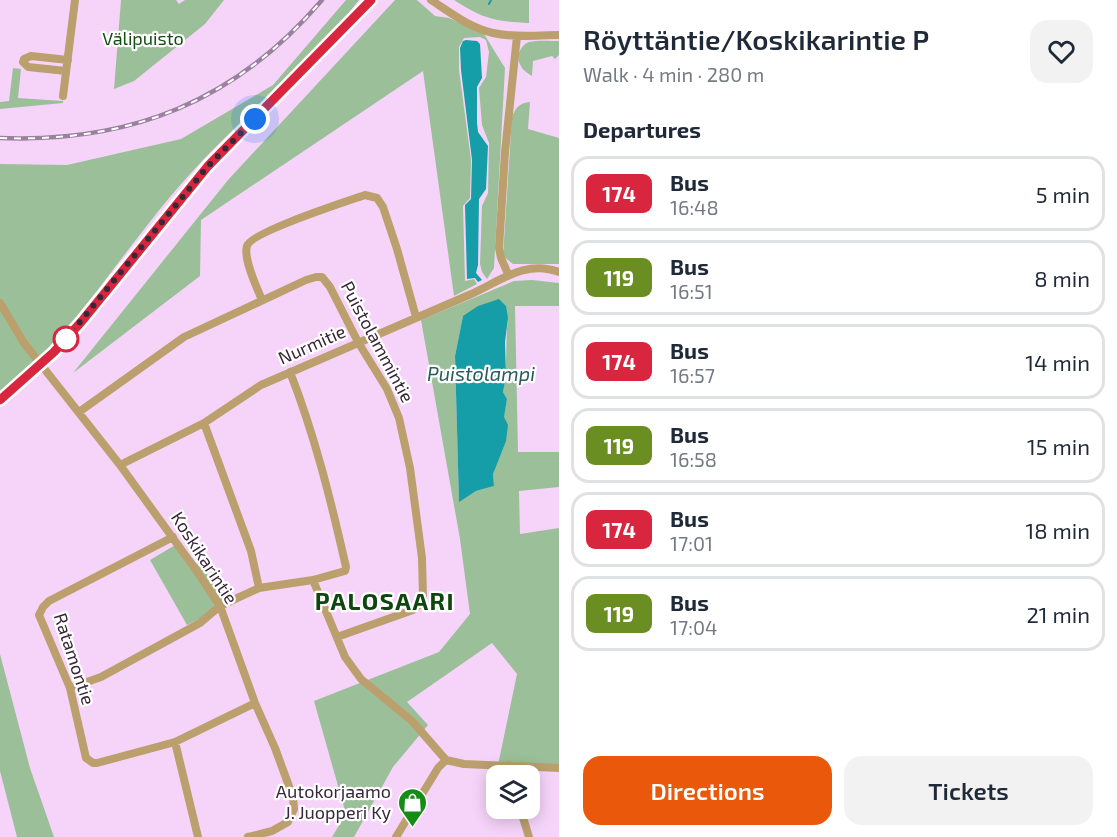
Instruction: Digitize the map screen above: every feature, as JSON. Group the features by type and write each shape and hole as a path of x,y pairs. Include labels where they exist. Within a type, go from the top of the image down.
{"street":[{"path":"63,96 75,0"},
{"path":"0,400 40,365 82,321 208,166 371,0"},
{"path":"431,0 466,23 486,31 517,36 559,34"},
{"path":"508,274 499,248 505,152 517,36"},
{"path":"66,71 28,67 23,62 31,56 68,60"},
{"path":"262,300 248,259 246,248 248,243 311,213 365,195 377,198 383,207 416,317"},
{"name":"Nurmitie","path":"120,465 204,423 261,385 492,285 514,271 533,267 550,268 559,272"},
{"name":"Puistolammintie","path":"79,412 184,337 306,280 322,278 330,287 358,342 387,389 399,418 410,468 422,558 423,597 419,605 413,610 336,637"},
{"name":"Koskikarintie","path":"0,303 24,343 120,465 220,606 255,703 283,767 293,797 294,809 288,822 283,826 248,837"},
{"path":"70,688 111,672 200,623 220,606 259,588 313,580 345,571 329,490 302,401 290,372"},
{"path":"204,423 251,551 259,588"},
{"name":"Ratamontie","path":"173,537 58,596 43,607 39,615 70,688 84,753 93,763 175,742 255,703"},
{"path":"313,580 345,657 361,679 412,722 446,759 464,764 509,765"},
{"path":"175,742 198,837"},
{"path":"396,837 438,768 446,759"},
{"path":"540,767 559,768"},
{"path":"523,819 529,837"}],"green space":[{"name":"Välipuisto","path":"121,0 176,0 179,4 185,0 224,0 205,24 134,81 114,89"},
{"path":"346,0 359,0 323,43 222,140 186,179 68,327 0,394 0,164 67,165 181,139 273,85"},
{"path":"395,0 417,0 435,16 449,18 484,34 505,68 494,268 487,279 480,264 482,206 488,193 489,143 482,125 479,88 486,77 489,52 486,40 480,37 464,38 459,47 459,70 471,160 470,198 463,206 465,281 474,279 477,284 454,296 423,71 201,220 200,276 73,373 228,180"},
{"path":"454,0 529,0 529,23 489,18"},
{"path":"559,41 559,55 555,59 552,56 533,61 532,76 519,63 521,49 529,42"},
{"path":"13,68 21,69 18,98 63,101 63,103 0,109 0,102 9,101"},
{"path":"530,102 528,129 559,138 559,264 513,264 503,256 512,117 519,106"},
{"path":"514,281 559,283 559,306 515,306 518,452 559,452 559,487 519,491 520,534 559,528 559,766 498,765 517,674 492,643 407,702 428,725 393,767 354,837 332,837 346,814 314,701 439,652 470,614 460,539 421,320","holes":["463,316 508,318 503,392 507,399 493,474 494,486 476,491 459,501 455,356"]},
{"path":"177,544 218,585 230,593 206,616 187,625 150,560"},
{"path":"0,654 30,768 54,837 17,837 0,771"}],"water":[{"path":"466,40 477,41 480,44 482,78 477,87 477,123 478,132 488,146 486,189 479,199 476,273 482,280 478,282 475,278 467,279 465,205 471,199 472,160 460,48"},
{"name":"Puistolampi","path":"499,299 506,306 508,318 505,342 506,376 503,392 507,399 504,417 508,425 506,441 493,474 494,486 476,491 459,502 455,356 463,316 478,306"}],"waterway":[{"path":"489,4 491,0"}],"railway":[{"path":"0,138 48,138 93,133 137,123 178,109 217,89 254,65 289,35 322,0"}],"bus line":[{"name":"174","path":"0,400 54,352 208,166 371,0"}],"place":[{"name":"Autokorjaamo J. Juopperi Ky","path":"412,828"}],"district":[{"name":"PALOSAARI","path":"385,602"}],"route":[{"path":"66,339 208,166 255,119"}]}
